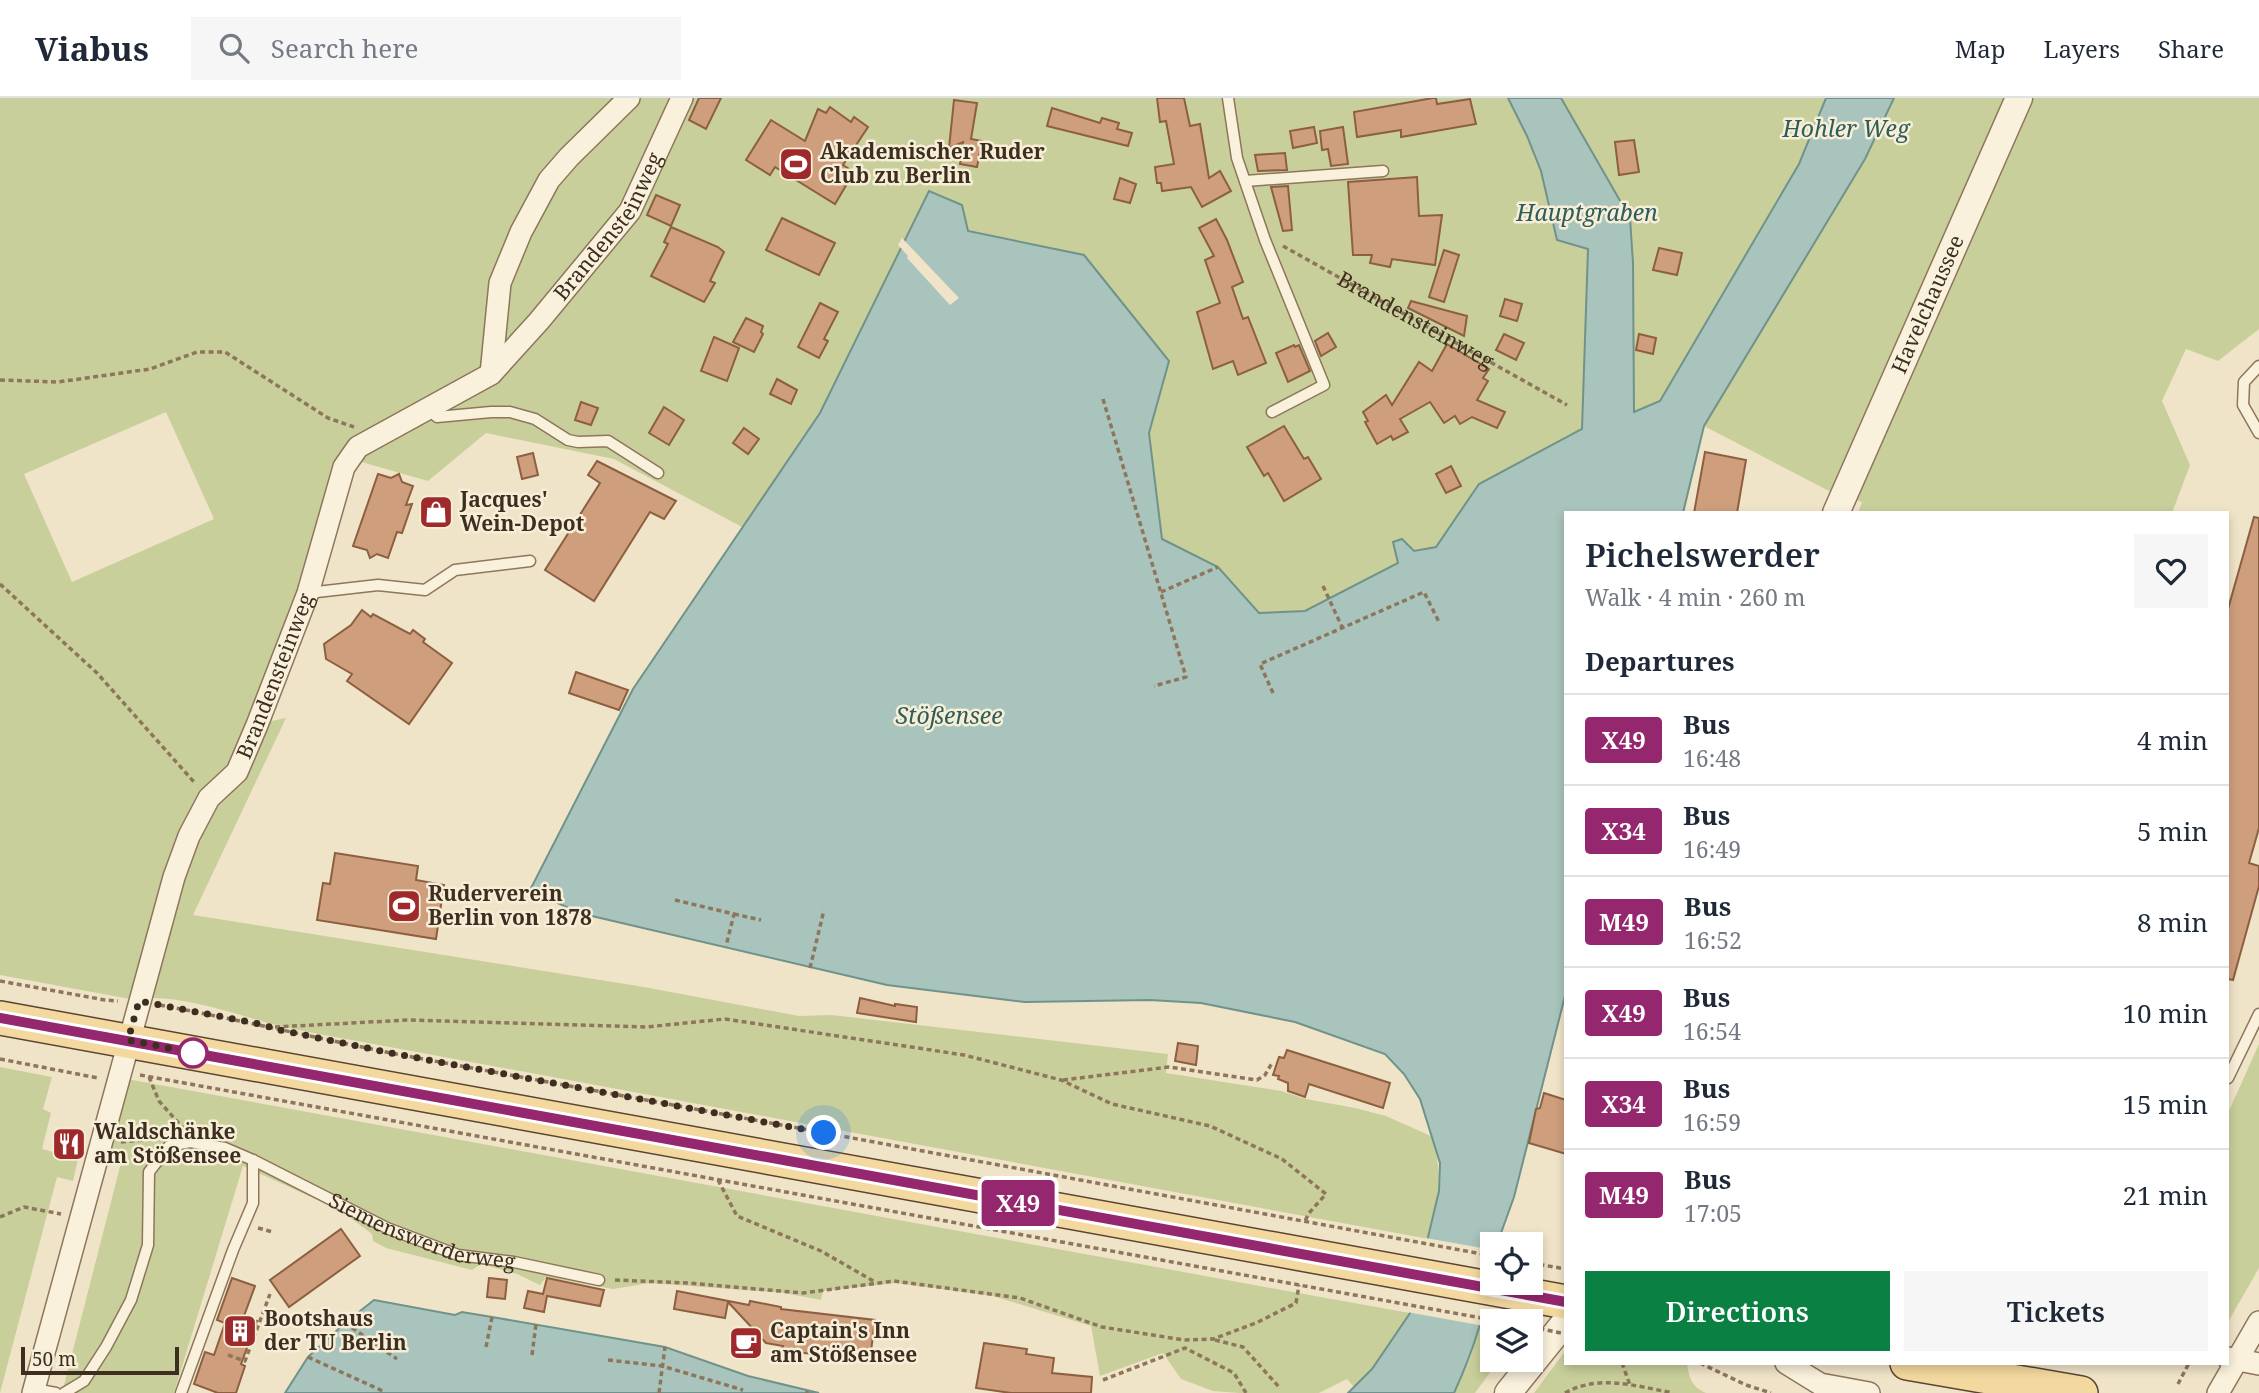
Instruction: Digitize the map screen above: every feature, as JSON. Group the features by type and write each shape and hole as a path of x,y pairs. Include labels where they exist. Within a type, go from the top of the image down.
{"main road":[{"path":"0,1018 128,1040 1330,1275 1564,1302"},
{"path":"1919,1365 2081,1393"}],"street":[{"path":"491,374 500,283 521,232 549,180 629,98"},
{"name":"Brandensteinweg","path":"128,1040 174,877 189,836 209,798 237,772 308,593 344,467 358,447 378,434 491,374 539,321 630,211 682,98"},
{"name":"Havelchaussee","path":"1837,511 2019,98"},
{"path":"33,1391 128,1040"},
{"path":"2218,1393 2232,1359 2259,1322"},
{"path":"1508,1393 1564,1323"},
{"path":"2232,1359 2259,1364"},
{"path":"1789,1365 1820,1384 1869,1393"}],"lane":[{"path":"1227,98 1237,158 1265,240 1324,385 1272,412"},
{"path":"1245,181 1383,171"},
{"path":"2259,366 2244,382 2243,405 2259,433"},
{"path":"428,409 437,417 510,412 535,419 568,440 608,441 659,473"},
{"path":"308,593 378,585 425,590 455,570 530,561"},
{"path":"2229,1075 2259,1014"},
{"name":"Siemenswerderweg","path":"169,1146 190,1142 225,1148 387,1228 458,1255 513,1262 599,1280"},
{"path":"64,1393 84,1381 131,1300 148,1245 149,1172 169,1146"},
{"path":"181,1393 253,1203 254,1160"},
{"path":"33,1391 56,1393"}],"path":[{"name":"Brandensteinweg","path":"1265,240 1285,247 1567,405"},
{"path":"0,380 58,382 150,369 197,352 225,352 328,418 378,434"},
{"path":"1103,399 1186,677 1154,686"},
{"path":"1161,592 1219,567"},
{"path":"0,584 97,673 209,798"},
{"path":"1322,586 1342,627"},
{"path":"1273,693 1260,664 1342,627 1424,592 1439,622"},
{"path":"676,900 761,920"},
{"path":"810,968 824,910"},
{"path":"726,946 734,915"},
{"path":"0,981 106,1000"},
{"path":"139,1001 409,1056 1480,1254"},
{"path":"259,1029 409,1020 646,1027 725,1019 964,1055 1061,1080 1112,1104 1210,1126 1282,1159 1326,1194 1309,1213 1305,1222"},
{"path":"0,1059 89,1077"},
{"path":"1061,1080 1169,1067 1257,1080 1265,1075 1272,1063"},
{"path":"134,1074 1299,1285 1330,1275 1480,1316"},
{"path":"149,1077 159,1101 188,1134 190,1142"},
{"path":"100,1145 158,1138 169,1146"},
{"path":"718,1180 737,1216 821,1251 877,1283"},
{"path":"0,1217 24,1207 80,1217"},
{"path":"258,1228 272,1233"},
{"path":"1543,1265 1564,1269"},
{"path":"599,1280 688,1283 803,1293 894,1281 1020,1298 1102,1327 1184,1340 1213,1339 1243,1347 1279,1387"},
{"path":"1213,1339 1256,1323 1296,1303 1299,1285"},
{"path":"228,1355 247,1362 270,1294"},
{"path":"486,1348 492,1317"},
{"path":"345,1323 397,1359"},
{"path":"532,1355 536,1324"},
{"path":"1543,1329 1564,1334"},
{"path":"1184,1340 1185,1348"},
{"path":"659,1393 665,1347"},
{"path":"1103,1380 1185,1348 1234,1373 1246,1393"},
{"path":"308,1357 385,1392"},
{"path":"608,1360 662,1366 743,1390"},
{"path":"1623,1365 1630,1385"},
{"path":"1704,1365 1746,1385 1771,1393"},
{"path":"2178,1384 2188,1365"},
{"path":"1565,1393 1577,1386 1595,1382 1672,1393"}],"green space":[{"path":"0,98 1508,98 1541,171 1557,240 1588,249 1582,430 1479,484 1436,547 1414,551 1403,539 1394,543 1398,563 1305,611 1259,613 1218,567 1162,539 1149,433 1169,361 1084,255 968,231 820,413 744,528 614,459 486,433 428,481 358,461 258,724 286,718 193,915 644,987 799,1016 832,1015 1168,1054 1166,1073 1281,1091 1306,1099 1355,1108 1386,1116 1433,1137 1438,1164 1438,1188 1429,1239 320,1034 183,1001 130,999 0,975","holes":["166,412 214,519 72,582 24,474"]},
{"path":"1561,98 1826,98 1799,164 1660,401 1633,412 1633,263 1630,218"},
{"path":"1894,98 2259,98 2259,329 2218,361 2186,349 2162,401 2190,465 2173,511 1859,511 1862,502 1827,490 1704,426 1865,159"},
{"path":"2259,1044 2259,1268 2229,1320 2229,1111"},
{"path":"0,1067 52,1077 43,1109 51,1113 42,1149 78,1159 73,1181 57,1177 0,1393"},
{"path":"127,1079 1410,1313 1372,1369 1354,1387 1347,1379 1319,1393 1213,1391 1181,1379 1163,1353 1100,1376 1091,1326 993,1296 896,1283 823,1291 821,1300 784,1293 650,1283 613,1289 546,1277 540,1285 517,1274 481,1264 472,1270 386,1248 373,1241 372,1234 340,1210 243,1166 174,1393 62,1393 123,1155 109,1151"},
{"path":"1480,1328 1480,1372 1490,1372 1475,1393 1454,1393"},
{"path":"1564,1353 1564,1365 1687,1365 1692,1381 1706,1393 1534,1393"}],"water":[{"name":"Stößensee","path":"1508,98 1561,98 1630,218 1634,412 1660,401 1799,164 1826,98 1894,98 1865,159 1704,426 1683,511 1564,511 1564,1000 1514,1197 1501,1232 1480,1232 1480,1295 1487,1295 1484,1309 1480,1309 1480,1323 1469,1357 1454,1393 1348,1393 1372,1369 1410,1313 1439,1191 1440,1163 1420,1099 1404,1074 1385,1054 1295,1022 1201,1003 1150,1000 1025,1002 887,985 579,913 530,890 633,689 820,413 929,191 962,205 968,231 1084,255 1169,361 1149,433 1162,539 1218,567 1259,613 1305,611 1398,563 1393,542 1402,539 1414,551 1436,547 1479,484 1582,429 1588,249 1557,240 1541,171"},
{"path":"374,1300 455,1315 462,1312 665,1347 748,1376 819,1393 285,1393 308,1357"}],"pier":[{"path":"902,238 959,298 950,305 907,258 898,245"},
{"path":"1426,1238 1480,1248 1480,1295 1490,1295 1487,1309 1480,1309 1480,1325 1407,1312"}],"building":[{"path":"699,98 721,98 706,129 689,120"},
{"path":"1157,98 1184,98 1190,126 1200,124 1209,178 1220,171 1231,191 1202,207 1191,187 1162,191 1161,183 1157,183 1155,167 1174,164 1166,121 1160,122"},
{"path":"1436,98 1437,104 1470,99 1476,124 1401,137 1401,130 1357,137 1354,112"},
{"path":"954,100 977,103 971,139 982,141 977,167 960,164 963,142 949,148"},
{"name":"Akademischer Ruder Club zu Berlin","path":"830,107 851,122 854,117 868,127 843,165 854,172 835,204 775,167 770,175 746,160 771,120 805,141 818,109 826,113"},
{"path":"1052,108 1100,123 1102,118 1119,123 1117,129 1132,133 1128,146 1047,126"},
{"path":"1314,127 1317,143 1293,148 1290,131"},
{"path":"1343,127 1348,164 1331,166 1328,149 1322,150 1320,131"},
{"path":"1634,140 1639,172 1619,175 1615,142"},
{"path":"1285,153 1287,170 1258,171 1255,155"},
{"path":"1417,177 1419,216 1442,215 1435,265 1392,259 1390,267 1370,263 1372,255 1353,255 1348,182"},
{"path":"1120,178 1136,184 1130,203 1114,199"},
{"path":"1288,186 1292,230 1283,231 1271,187"},
{"path":"656,195 680,205 671,226 647,215"},
{"path":"782,218 835,243 819,275 766,250"},
{"path":"1216,219 1243,282 1232,287 1243,319 1248,317 1266,363 1238,375 1233,361 1213,369 1197,312 1220,303 1205,260 1214,256 1199,228"},
{"path":"671,227 724,252 710,281 715,283 704,302 651,276 668,244 664,242"},
{"path":"1659,248 1682,253 1677,275 1653,270"},
{"path":"1444,250 1459,255 1444,302 1429,297"},
{"path":"1505,299 1522,304 1517,321 1500,316"},
{"path":"1411,301 1467,316 1464,336 1408,308"},
{"path":"820,303 838,312 824,339 828,341 819,358 798,347"},
{"path":"746,318 763,326 763,334 754,352 733,342"},
{"path":"1328,333 1336,347 1321,356 1315,341"},
{"path":"1504,334 1524,343 1516,360 1496,350"},
{"path":"1639,334 1656,338 1653,354 1636,350"},
{"path":"714,337 739,348 727,381 701,371"},
{"path":"1447,344 1489,369 1483,378 1488,381 1477,400 1505,412 1497,428 1472,417 1460,424 1455,416 1444,423 1430,402 1400,419 1408,432 1393,440 1391,436 1377,444 1365,422 1368,421 1363,412 1386,395 1392,405 1419,362 1432,371"},
{"path":"1299,345 1310,371 1288,382 1276,353"},
{"path":"777,379 797,390 791,404 770,394"},
{"path":"581,402 598,408 591,425 575,420"},
{"path":"664,407 684,420 669,445 649,433"},
{"path":"1284,426 1304,459 1308,457 1321,479 1284,501 1268,473 1264,476 1247,447"},
{"path":"744,428 759,439 748,454 733,443"},
{"path":"1705,452 1746,460 1737,511 1694,511"},
{"path":"533,453 538,475 522,479 517,457"},
{"path":"597,461 676,501 664,519 650,512 594,601 545,570 600,483 588,475"},
{"path":"1451,466 1461,486 1446,493 1436,474"},
{"path":"378,474 391,478 399,474 402,482 413,486 406,505 412,504 402,533 397,532 388,558 377,554 370,558 367,550 353,546"},
{"path":"447,498 451,521 428,525 424,502"},
{"path":"2254,517 2259,518 2259,828 2249,863 2259,866 2259,886 2233,980 2229,979 2229,605"},
{"path":"362,610 371,617 373,614 410,634 413,630 425,639 423,642 452,663 409,724 347,681 352,674 326,659 324,644 351,625"},
{"path":"576,672 628,690 619,710 569,693"},
{"path":"335,853 418,866 416,880 444,885 436,939 317,920 323,883 330,884"},
{"path":"860,998 895,1006 917,1007 916,1022 857,1013"},
{"path":"1178,1043 1198,1046 1196,1065 1175,1061"},
{"path":"1287,1050 1390,1083 1383,1108 1309,1084 1305,1097 1288,1091 1288,1083 1273,1075 1279,1057 1284,1058"},
{"path":"1544,1093 1564,1099 1564,1153 1529,1143 1536,1109 1540,1108"},
{"path":"62,1132 79,1137 73,1157 56,1153"},
{"path":"341,1229 360,1256 289,1307 270,1280"},
{"name":"Bootshaus der TU Berlin","path":"232,1278 255,1286 244,1316 257,1321 241,1364 245,1366 236,1393 218,1393 194,1384 205,1352 214,1355 225,1323 217,1320"},
{"path":"489,1278 507,1280 505,1299 487,1297"},
{"path":"547,1278 604,1290 600,1306 547,1296 544,1312 524,1308 528,1291 543,1294"},
{"path":"677,1291 749,1305 750,1301 781,1309 875,1320 870,1359 782,1351 783,1346 766,1343 728,1302 725,1318 674,1309"},
{"path":"984,1343 1027,1349 1026,1354 1054,1358 1052,1373 1092,1377 1091,1393 1011,1393 976,1388"}],"bus line":[{"name":"X49","path":"0,1018 1564,1302"}],"place":[{"name":"Akademischer Ruder Club zu Berlin","path":"796,164"},
{"name":"Jacques' Wein-Depot","path":"436,512"},
{"name":"Ruderverein Berlin von 1878","path":"404,906"},
{"name":"Waldschänke am Stößensee","path":"69,1144"},
{"name":"Bootshaus der TU Berlin","path":"240,1331"},
{"name":"Captain's Inn am Stößensee","path":"746,1343"}],"route":[{"path":"193,1053 128,1040 139,1001 396,1054 824,1133"}],"water label":[{"name":"Hohler Weg","path":"1846,129"},
{"name":"Hauptgraben","path":"1587,213"}]}
